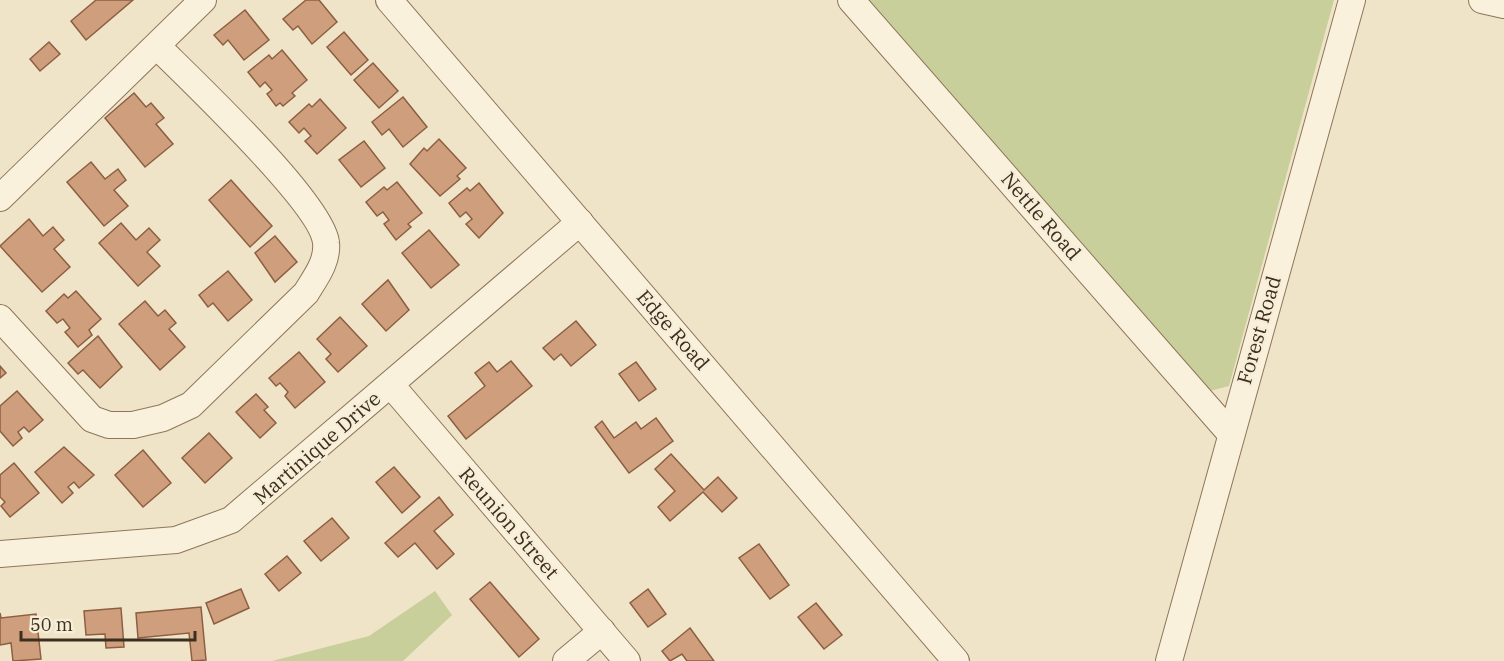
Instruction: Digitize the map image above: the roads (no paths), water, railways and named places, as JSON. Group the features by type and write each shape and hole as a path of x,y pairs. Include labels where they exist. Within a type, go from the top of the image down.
{"street":[{"path":"0,198 203,0"},
{"name":"Edge Road","path":"389,0 956,661"},
{"name":"Nettle Road","path":"851,0 1230,433"},
{"name":"Forest Road","path":"1169,661 1230,433 1352,0"},
{"path":"1482,0 1504,5"},
{"path":"0,318 92,419 109,425 133,425 163,418 191,405 306,293 317,275 326,247 318,218 238,128 157,46"},
{"name":"Martinique Drive","path":"0,554 176,540 221,525 239,515 580,222"},
{"name":"Reunion Street","path":"392,385 627,661"},
{"path":"566,661 602,631"}]}
